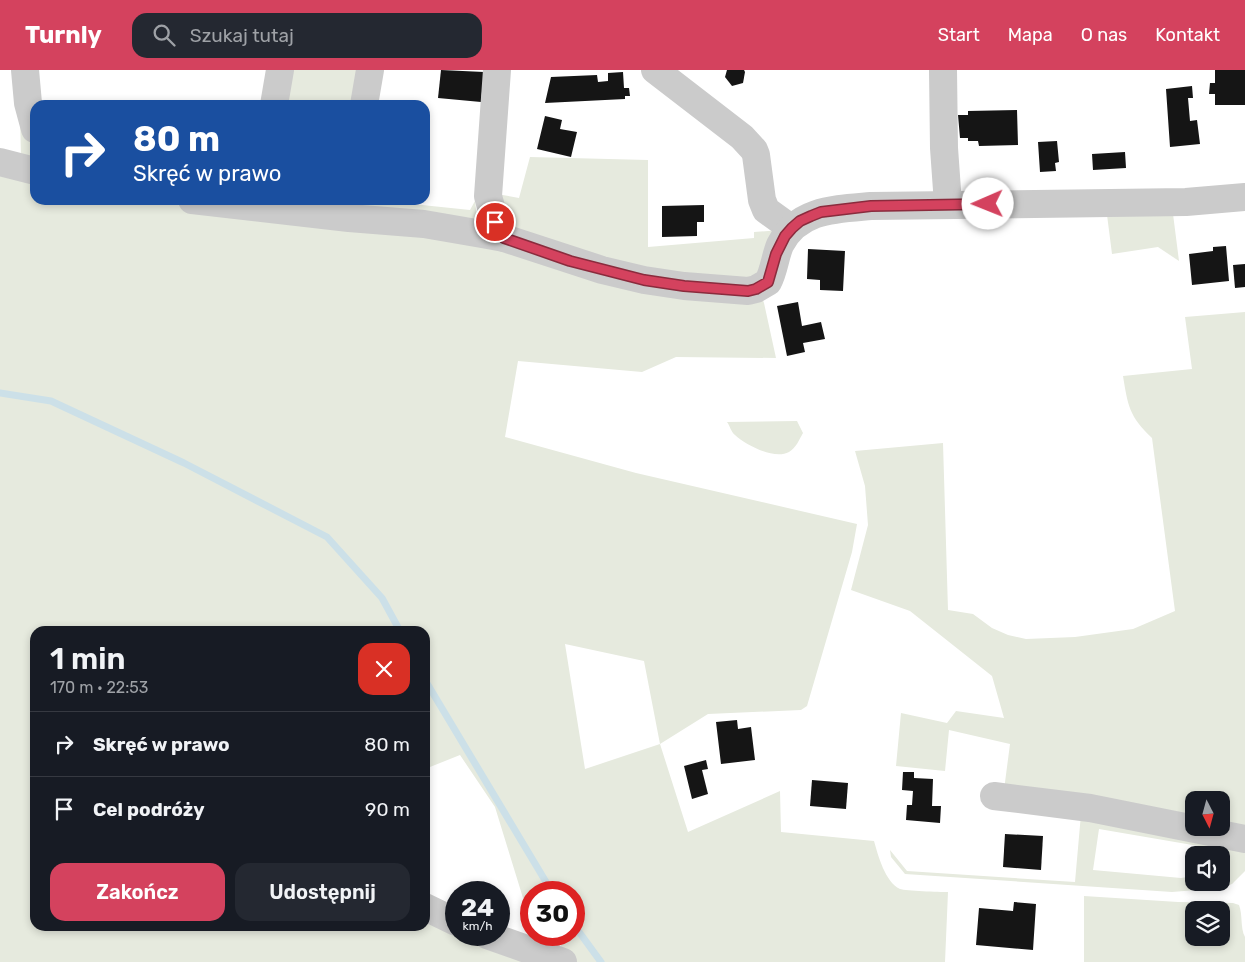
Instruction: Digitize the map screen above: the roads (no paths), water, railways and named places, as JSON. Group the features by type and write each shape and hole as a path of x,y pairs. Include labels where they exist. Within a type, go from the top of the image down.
{"street":[{"path":"25,70 30,110"},
{"path":"275,100 280,70"},
{"path":"365,100 370,70"},
{"path":"497,70 488,196 495,222 504,238"},
{"path":"655,70 750,145 756,155 763,205 770,214 792,228"},
{"path":"943,70 944,148 948,204"},
{"path":"0,162 30,170"},
{"path":"278,205 349,209 504,238 570,261 644,280 739,292 756,289 768,282 781,244 792,228 800,221 834,210 871,206 948,204 1186,202 1245,197"},
{"path":"994,796 1090,808 1245,839"},
{"path":"430,909 445,917"},
{"path":"510,943 563,962"}],"waterway":[{"path":"0,393 51,401 184,463 327,537 382,598 397,626"},
{"path":"430,688 545,881"},
{"path":"585,940 601,962"}]}
